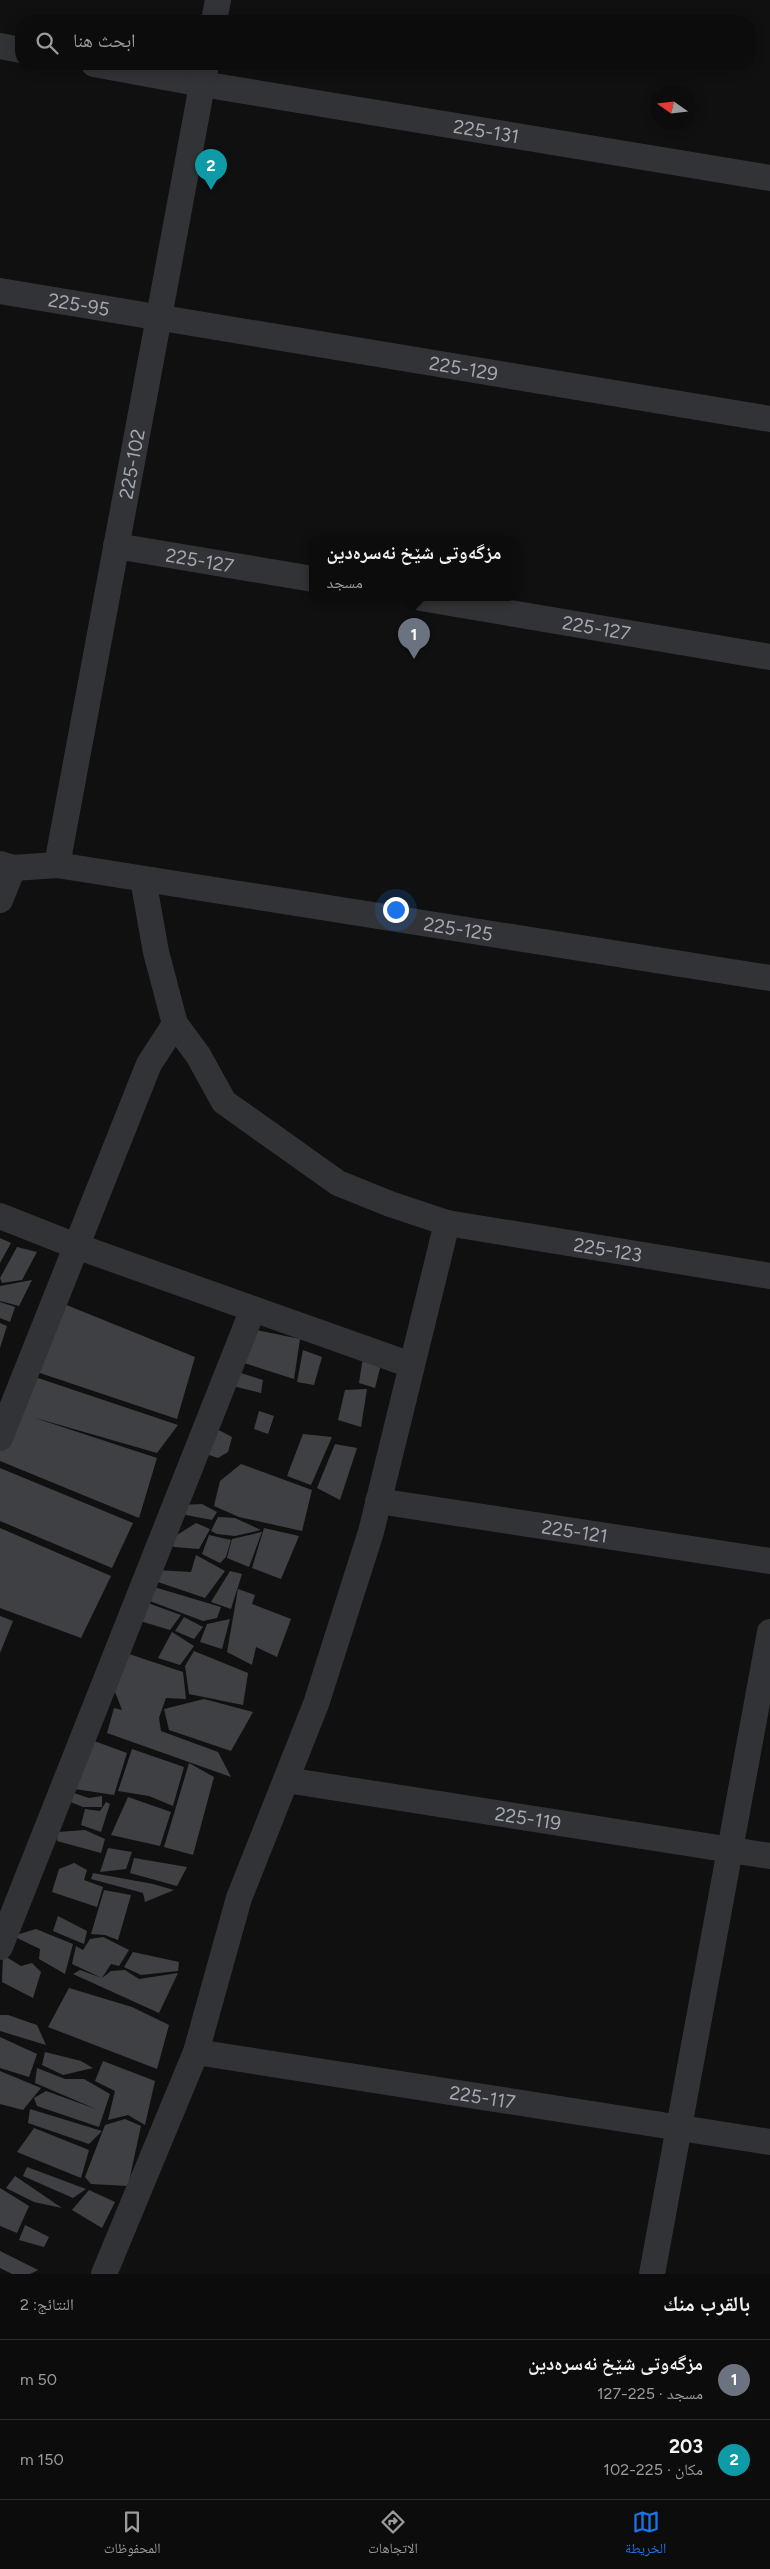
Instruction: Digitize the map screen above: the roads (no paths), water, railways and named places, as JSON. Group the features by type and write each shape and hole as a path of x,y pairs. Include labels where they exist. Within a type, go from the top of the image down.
{"street":[{"path":"215,15 218,0"},
{"path":"0,46 15,49"},
{"name":"225-131","path":"160,70 204,74 770,178"},
{"name":"225-102","path":"57,865 204,74"},
{"name":"225-95","path":"0,291 158,317"},
{"name":"225-129","path":"158,317 770,418"},
{"name":"225-127","path":"116,546 309,578"},
{"name":"225-127","path":"439,601 770,657"},
{"name":"225-125","path":"6,866 57,865 770,978"},
{"path":"0,900 6,866"},
{"path":"0,1438 149,1064 175,1024 156,952 143,879"},
{"name":"225-123","path":"175,1024 198,1055 224,1102 338,1183 390,1204 447,1223 770,1276"},
{"path":"0,1216 76,1246 411,1365"},
{"path":"104,2274 196,2052 239,1898 316,1704 371,1532 447,1223"},
{"path":"0,1948 253,1309"},
{"name":"225-121","path":"378,1501 770,1561"},
{"path":"652,2274 770,1632"},
{"name":"225-119","path":"286,1780 770,1856"},
{"name":"225-117","path":"196,2052 770,2142"}],"place":[{"name":"203","path":"211,190"},
{"name":"مزگه‌وتی شێخ نه‌سرەدین","path":"414,659"}]}
